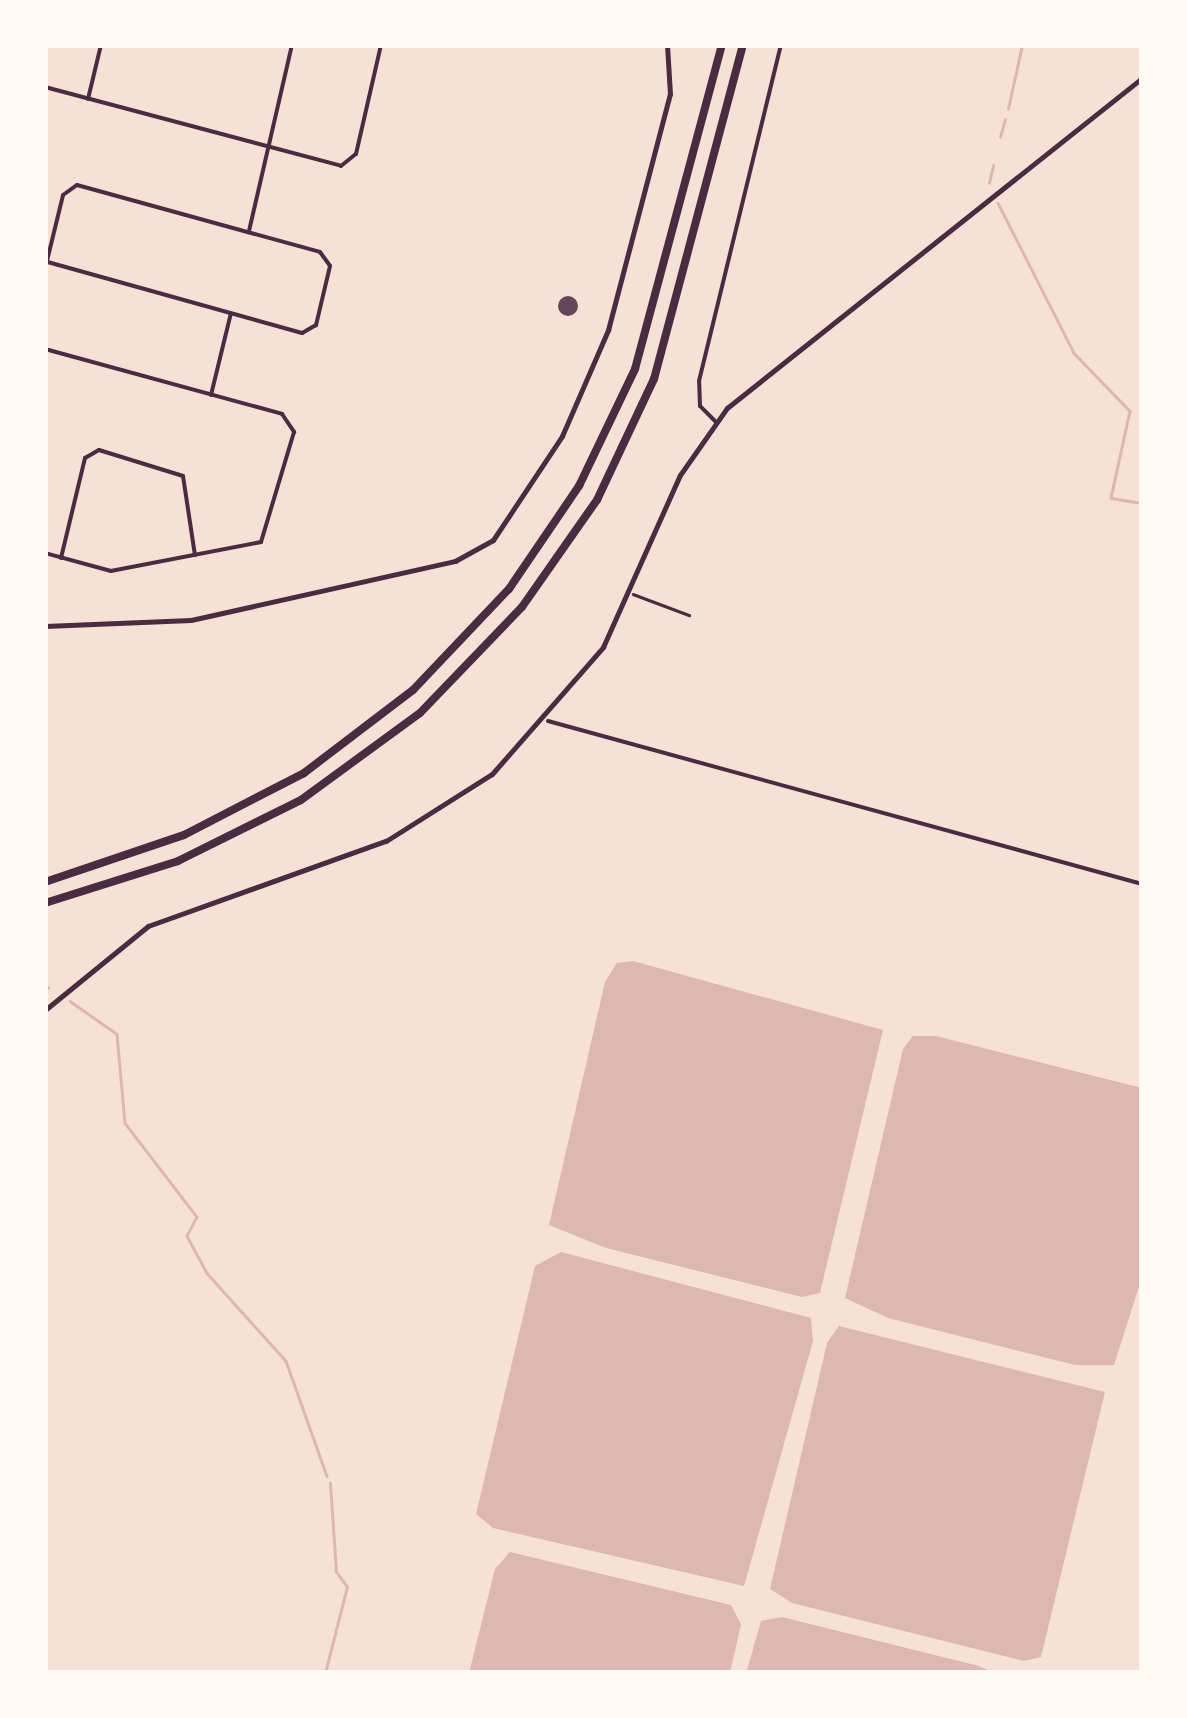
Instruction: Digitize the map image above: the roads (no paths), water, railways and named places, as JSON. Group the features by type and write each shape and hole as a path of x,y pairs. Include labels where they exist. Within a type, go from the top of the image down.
{"highway":[{"path":"45,881 202,828 320,762 420,684 515,582 588,471 639,359 722,45"},
{"path":"45,903 178,861 302,800 420,713 516,615 601,492 651,387 743,45"}],"street":[{"path":"88,99 102,45"},
{"path":"249,231 292,45"},
{"path":"45,87 268,149 346,165 381,45"},
{"path":"45,626 176,622 455,561 494,540 548,462 608,330 670,94 666,45"},
{"path":"715,421 698,386 781,45"},
{"path":"45,1010 100,958 159,920 422,823 548,721 633,594 675,484 715,421 1142,78"},
{"path":"45,269 47,262 70,187 249,231 328,258 311,331 231,314 47,262"},
{"path":"211,395 231,314"},
{"path":"45,349 291,421 270,535 195,556 111,571 45,553"},
{"path":"61,558 84,464 99,450 184,476 195,556"},
{"path":"548,721 1142,884"}],"lane":[{"path":"633,594 689,615"}],"waterway":[{"path":"1008,109 1022,45"},
{"path":"1000,137 1005,120"},
{"path":"989,183 993,165"},
{"path":"998,203 1074,353 1130,411 1111,498 1142,503"},
{"path":"70,1001 117,1034 125,1123 197,1217 187,1236 207,1273 286,1361 327,1476"},
{"path":"325,1673 347,1587 336,1572 330,1483"}]}
